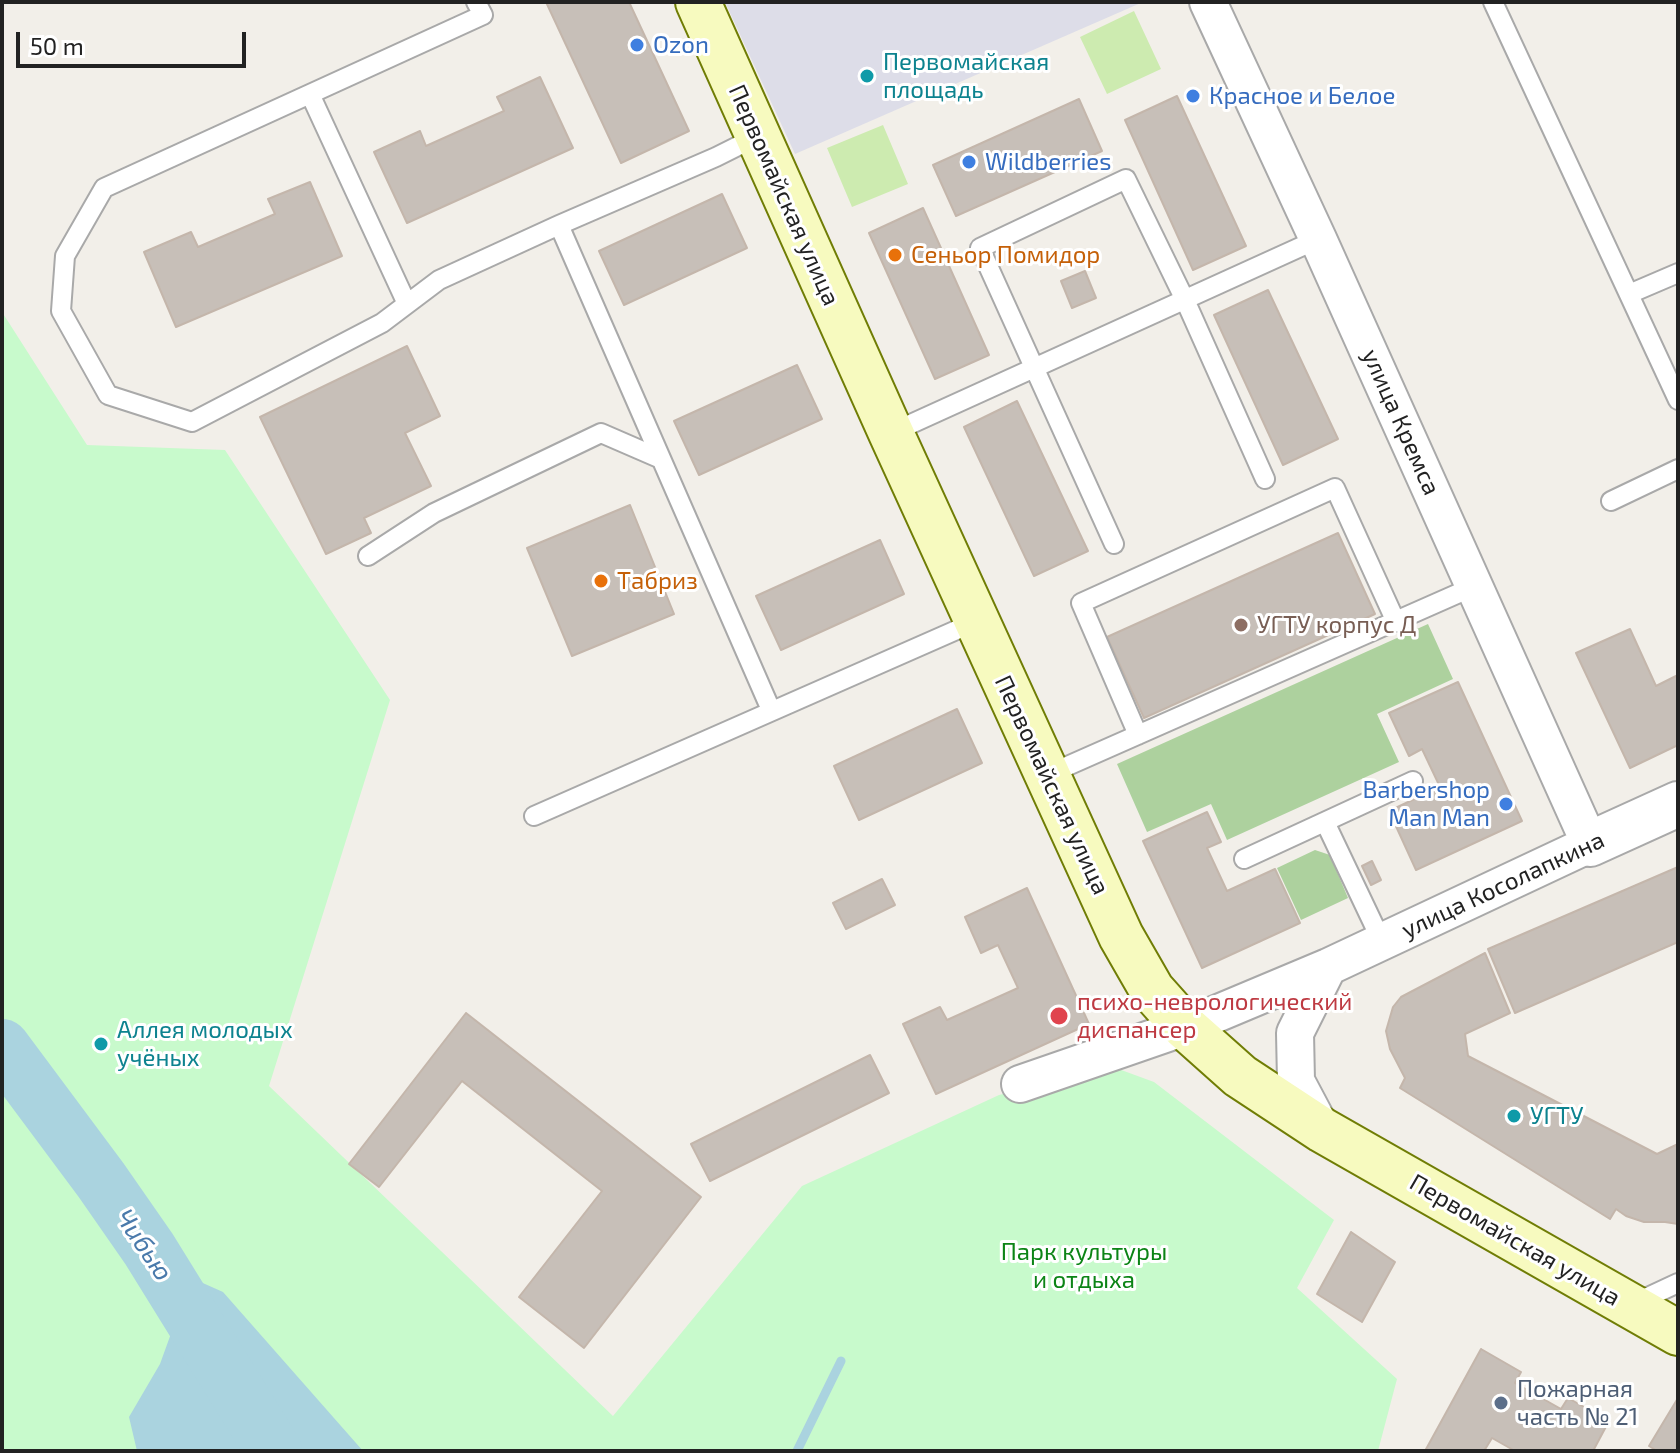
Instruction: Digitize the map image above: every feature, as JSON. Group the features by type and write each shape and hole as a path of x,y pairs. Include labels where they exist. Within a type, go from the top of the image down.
{"main road":[{"name":"Первомайская улица","path":"698,2 1047,775 1121,936 1152,990 1185,1027 1240,1076 1322,1130 1678,1333"}],"street":[{"name":"улица Кремса","path":"1208,2 1590,844"},
{"name":"улица Косолапкина","path":"1020,1084 1185,1027 1328,967 1678,804"},
{"path":"1322,1130 1296,1081 1295,1033 1328,967"}],"lane":[{"path":"476,2 483,15 104,188 65,256 61,311 108,395 192,422 382,323 439,280 758,136"},
{"path":"1493,2 1678,400"},
{"path":"310,94 407,304"},
{"path":"1114,544 980,248 1126,179 1185,300 1265,479"},
{"path":"559,225 771,710"},
{"path":"891,433 1318,239"},
{"path":"1629,294 1678,273"},
{"path":"368,556 434,513 601,433 661,459"},
{"path":"1611,501 1678,469"},
{"path":"1138,735 1081,603 1335,488 1396,622"},
{"path":"1047,775 1475,586"},
{"path":"534,816 977,621"},
{"path":"1244,859 1413,781"},
{"path":"1325,822 1382,942"},
{"path":"1630,1306 1678,1283"}],"green space":[{"path":"1134,11 1161,69 1107,94 1080,37"},
{"path":"883,125 908,184 852,207 827,148"},
{"name":"Парк культуры и отдыха","path":"2,312 87,445 225,450 390,700 269,1086 613,1416 802,1186 999,1095 1113,1067 1154,1082 1334,1220 1297,1288 1397,1379 1378,1451 2,1451"},
{"path":"1428,624 1453,679 1377,714 1399,762 1227,840 1211,804 1147,832 1117,764"},
{"path":"1315,850 1330,855 1348,898 1301,920 1277,868"}],"shaded area":[{"name":"Первомайская площадь","path":"725,2 1143,2 795,154"}],"water":[{"path":"196,1280 223,1292 363,1451 137,1451 129,1417 160,1364 173,1328 164,1313"}],"building":[{"path":"546,2 629,2 689,131 621,163"},
{"path":"540,77 573,148 407,223 374,152 420,131 426,146 504,111 497,97"},
{"path":"1177,96 1246,246 1193,270 1125,120"},
{"path":"1079,99 1102,151 956,216 933,165"},
{"path":"310,182 342,256 176,327 144,252 191,232 198,247 275,214 268,199"},
{"path":"722,194 747,248 624,305 599,251"},
{"path":"923,208 989,355 935,379 869,233"},
{"path":"1085,271 1096,298 1072,308 1061,281"},
{"path":"1268,290 1338,439 1283,465 1214,315"},
{"path":"407,346 440,416 405,433 431,486 364,518 371,533 326,554 260,417"},
{"path":"797,365 822,419 699,475 674,421"},
{"path":"1017,401 1088,551 1034,576 964,427"},
{"name":"Табриз","path":"630,505 674,614 572,656 527,548"},
{"name":"УГТУ корпус Д","path":"1338,533 1375,614 1144,718 1107,637"},
{"path":"880,540 904,594 781,650 756,596"},
{"path":"1630,629 1656,686 1678,675 1678,745 1630,768 1576,653"},
{"path":"1458,682 1522,821 1416,870 1389,811 1440,787 1422,749 1409,756 1389,713"},
{"path":"957,709 982,763 859,820 834,766"},
{"path":"1207,812 1221,842 1207,848 1227,891 1275,869 1300,923 1202,968 1143,841"},
{"path":"1372,861 1381,880 1371,885 1362,866"},
{"path":"1678,867 1678,942 1515,1013 1488,949"},
{"path":"882,879 895,905 846,929 833,903"},
{"path":"1027,888 1089,1024 936,1094 903,1024 940,1007 947,1020 1018,988 998,945 981,953 965,917"},
{"name":"УГТУ","path":"1485,953 1510,1013 1465,1034 1468,1056 1657,1154 1678,1144 1678,1224 1644,1222 1616,1209 1610,1219 1400,1088 1405,1078 1390,1049 1386,1031 1393,1007 1401,997"},
{"path":"466,1013 701,1197 584,1348 519,1297 602,1191 462,1081 379,1187 349,1164"},
{"path":"870,1055 889,1093 710,1181 691,1144"},
{"path":"1351,1232 1395,1262 1362,1322 1317,1294"},
{"name":"Пожарная часть № 21","path":"1481,1349 1521,1372 1515,1383 1561,1409 1568,1398 1609,1421 1593,1451 1515,1451 1492,1438 1484,1451 1425,1451"},
{"path":"1678,1398 1678,1451 1657,1451 1649,1446"}],"waterway":[{"name":"Чибью","path":"2,1047 149,1249 274,1451"},
{"path":"797,1451 841,1361"}],"place":[{"name":"Ozon","path":"637,45"},
{"name":"Первомайская площадь","path":"867,76"},
{"name":"Красное и Белое","path":"1193,96"},
{"name":"Wildberries","path":"969,162"},
{"name":"Сеньор Помидор","path":"895,255"},
{"name":"Табриз","path":"601,581"},
{"name":"УГТУ корпус Д","path":"1241,625"},
{"name":"Barbershop Man Man","path":"1506,804"},
{"name":"психо-неврологический диспансер","path":"1059,1016"},
{"name":"Аллея молодых учёных","path":"101,1044"},
{"name":"УГТУ","path":"1514,1116"},
{"name":"Пожарная часть № 21","path":"1501,1403"}]}
